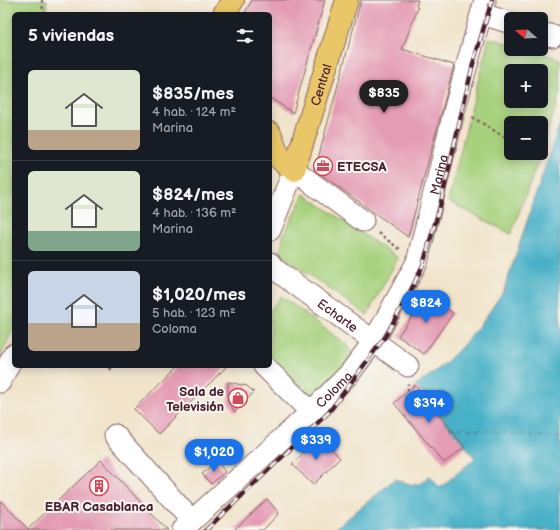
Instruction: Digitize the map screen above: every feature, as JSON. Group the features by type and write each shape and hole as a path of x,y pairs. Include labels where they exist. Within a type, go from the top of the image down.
{"main road":[{"path":"225,12 233,0"},
{"name":"Central","path":"287,165 347,0"},
{"path":"272,137 287,165"}],"street":[{"path":"484,7 504,20"},
{"name":"Marina","path":"374,341 416,262 456,104 484,7"},
{"path":"272,225 282,200 287,165 363,221"},
{"name":"Echarte","path":"272,266 408,366"},
{"name":"Coloma","path":"187,525 312,412 349,374 374,341"},
{"path":"0,382 12,358"},
{"path":"266,368 312,412"},
{"path":"115,435 187,525"}],"path":[{"path":"42,0 43,12"},
{"path":"456,104 504,136"},
{"path":"363,221 416,262"}],"green space":[{"path":"0,0 47,0 45,12 12,12 12,331 0,358"},
{"path":"489,38 504,42 504,56 548,55 560,59 560,94 548,131 548,116 504,116 504,160 538,160 511,234 448,201"},
{"path":"304,194 398,258 367,315 281,255 283,236"},
{"path":"281,296 347,345 353,357 313,398 272,359 272,308"}],"water":[{"path":"560,123 560,530 334,530 395,479 410,484 418,484 422,483 429,475 440,488 475,458 415,385 441,366 465,343 486,317 504,290"}],"building":[{"path":"252,0 325,0 293,113 272,99 272,12 245,12"},
{"path":"361,0 418,0 416,7 418,8 402,49 454,65 408,237 315,170"},
{"path":"427,295 453,313 424,354 398,336"},
{"path":"176,368 225,368 159,434 134,409"},
{"name":"Sala de Televisión","path":"228,382 247,386 254,392 235,412 228,402"},
{"path":"415,385 465,447 444,463 394,403"},
{"path":"320,437 340,458 313,485 292,464"},
{"name":"EBAR Casablanca","path":"101,460 167,530 0,530 0,500 28,529"},
{"path":"217,461 225,472 211,484 202,474"},
{"path":"267,499 279,513 263,530 234,530"}],"ferry route":[{"path":"449,427 560,438"}],"railway":[{"path":"206,530 329,412 385,337 411,290 423,265 440,206 473,64 492,0"}],"place":[{"name":"ETECSA","path":"323,166"},
{"name":"Sala de Televisión","path":"238,398"},
{"name":"EBAR Casablanca","path":"99,486"}]}
